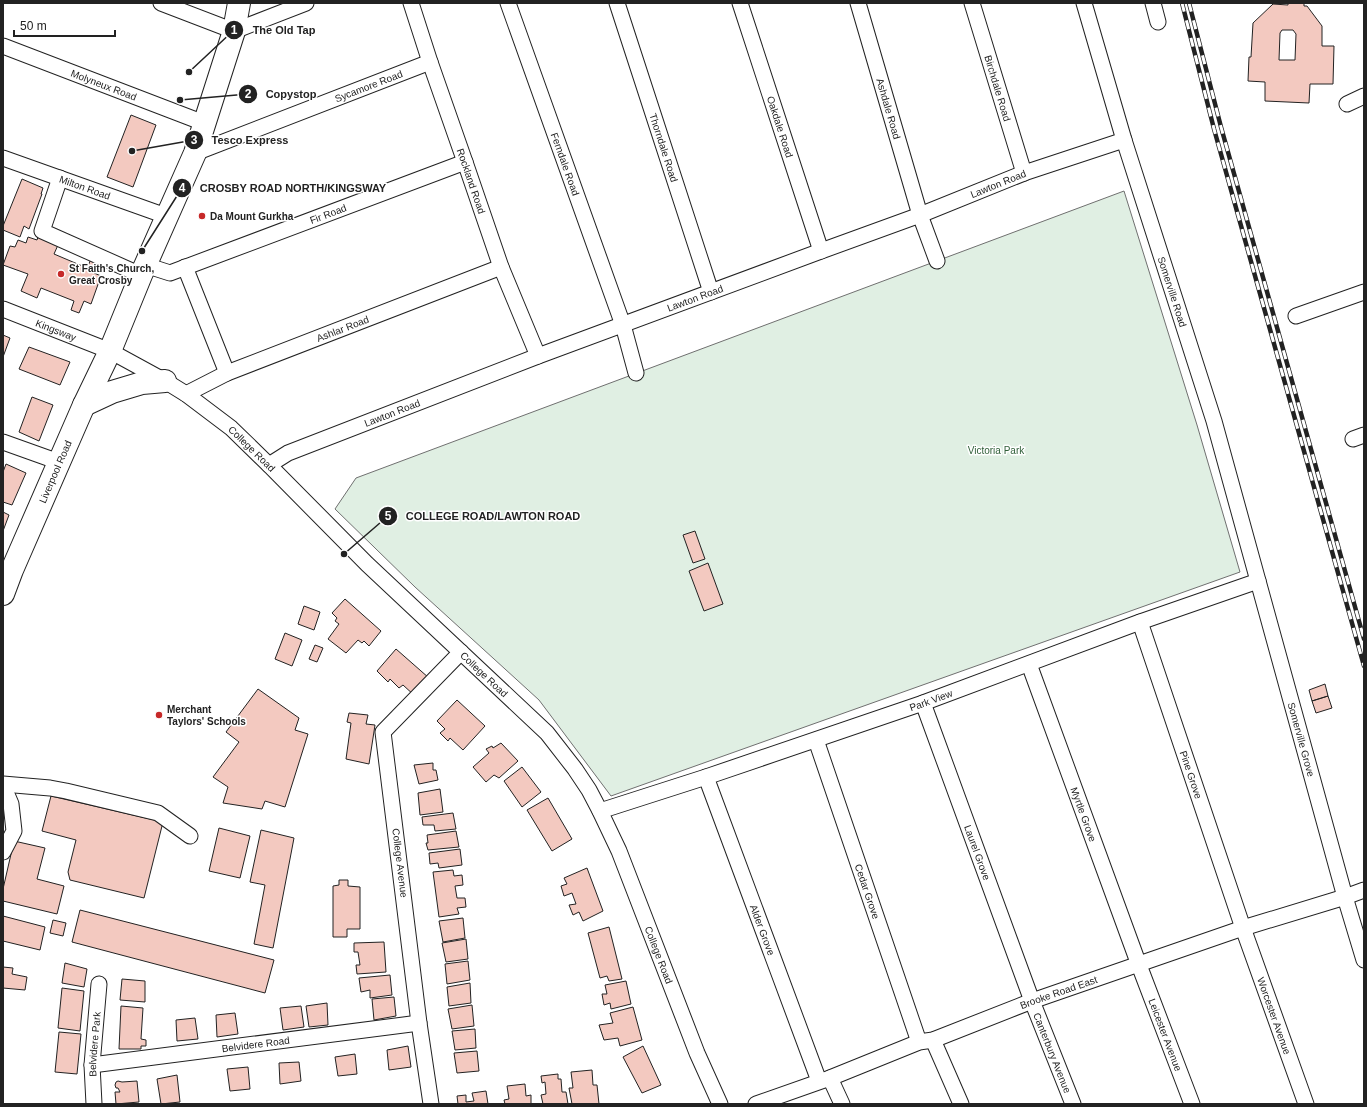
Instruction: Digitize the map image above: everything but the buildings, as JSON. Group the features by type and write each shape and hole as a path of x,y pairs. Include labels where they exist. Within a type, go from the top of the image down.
{"highway":[{"name":"Liverpool Road","path":"3,594 8,568 110,351 166,216 195,153 234,31 239,3"},
{"path":"84,404 112,392 134,385 164,381"}],"street":[{"path":"161,3 234,31 306,3"},
{"name":"Rockland Road","path":"411,3 501,267 538,356"},
{"name":"Ferndale Road","path":"508,3 623,325 636,373"},
{"name":"Thorndale Road","path":"617,3 711,292"},
{"name":"Oakdale Road","path":"740,3 821,250"},
{"name":"Ashdale Road","path":"858,3 920,215 937,261"},
{"name":"Birchdale Road","path":"972,3 1024,173"},
{"name":"Somerville Road","path":"1084,3 1124,140 1214,421 1258,581"},
{"path":"1153,3 1158,22"},
{"name":"Molyneux Road","path":"3,46 204,123"},
{"name":"Sycamore Road","path":"195,153 430,62"},
{"path":"1347,104 1364,96"},
{"name":"Lawton Road","path":"269,465 288,453 538,356 821,250 920,215 1024,173 1124,140"},
{"name":"Milton Road","path":"3,158 166,216"},
{"name":"Fir Road","path":"60,178 42,231 143,270 170,273 466,162"},
{"path":"185,267 227,373"},
{"name":"Ashlar Road","path":"186,394 227,373 501,267"},
{"path":"1296,316 1364,292"},
{"name":"Kingsway","path":"3,309 110,351"},
{"name":"College Road","path":"110,351 186,394 231,428 367,564 547,733 589,790 600,811 619,852 692,1040 720,1104"},
{"path":"3,442 59,462"},
{"name":"Park View","path":"600,811 706,777 923,703 1140,622 1258,581"},
{"name":"Somerville Grove","path":"1258,581 1345,897 1364,960"},
{"name":"Pine Grove","path":"1140,622 1243,928"},
{"name":"College Avenue","path":"431,1104 419,1023 383,732 460,652"},
{"name":"Myrtle Grove","path":"1029,664 1139,965"},
{"name":"Laurel Grove","path":"923,703 1032,1001"},
{"name":"Cedar Grove","path":"816,740 926,1041 961,1104"},
{"name":"Alder Grove","path":"706,777 825,1080 842,1104"},
{"path":"3,852 14,831 11,804 3,785 50,788 158,813 190,836"},
{"name":"Brooke Road East","path":"756,1104 825,1080 1032,1001 1243,928 1364,890"},
{"name":"Worcester Avenue","path":"1243,928 1306,1104"},
{"name":"Leicester Avenue","path":"1139,965 1192,1104"},
{"name":"Belvidere Park","path":"94,1104 92,1065 99,984"},
{"name":"Canterbury Avenue","path":"1032,1001 1073,1104"},
{"name":"Belvidere Road","path":"92,1065 419,1023"}],"green space":[{"name":"Victoria Park","path":"1124,191 1197,425 1240,572 611,796 539,700 415,587 335,509 356,478"}],"railway":[{"path":"1182,3 1214,129 1364,666"},
{"path":"1189,3 1221,127 1364,639"}],"place":[{"name":"The Old Tap","path":"189,72"},
{"name":"Copystop","path":"180,100"},
{"name":"Tesco Express","path":"132,151"},
{"name":"Da Mount Gurkha","path":"202,216"},
{"name":"CROSBY ROAD NORTH/KINGSWAY","path":"142,251"},
{"name":"St Faith's Church, Great Crosby","path":"61,274"},
{"name":"COLLEGE ROAD/LAWTON ROAD","path":"344,554"},
{"name":"Merchant Taylors' Schools","path":"159,715"}]}
